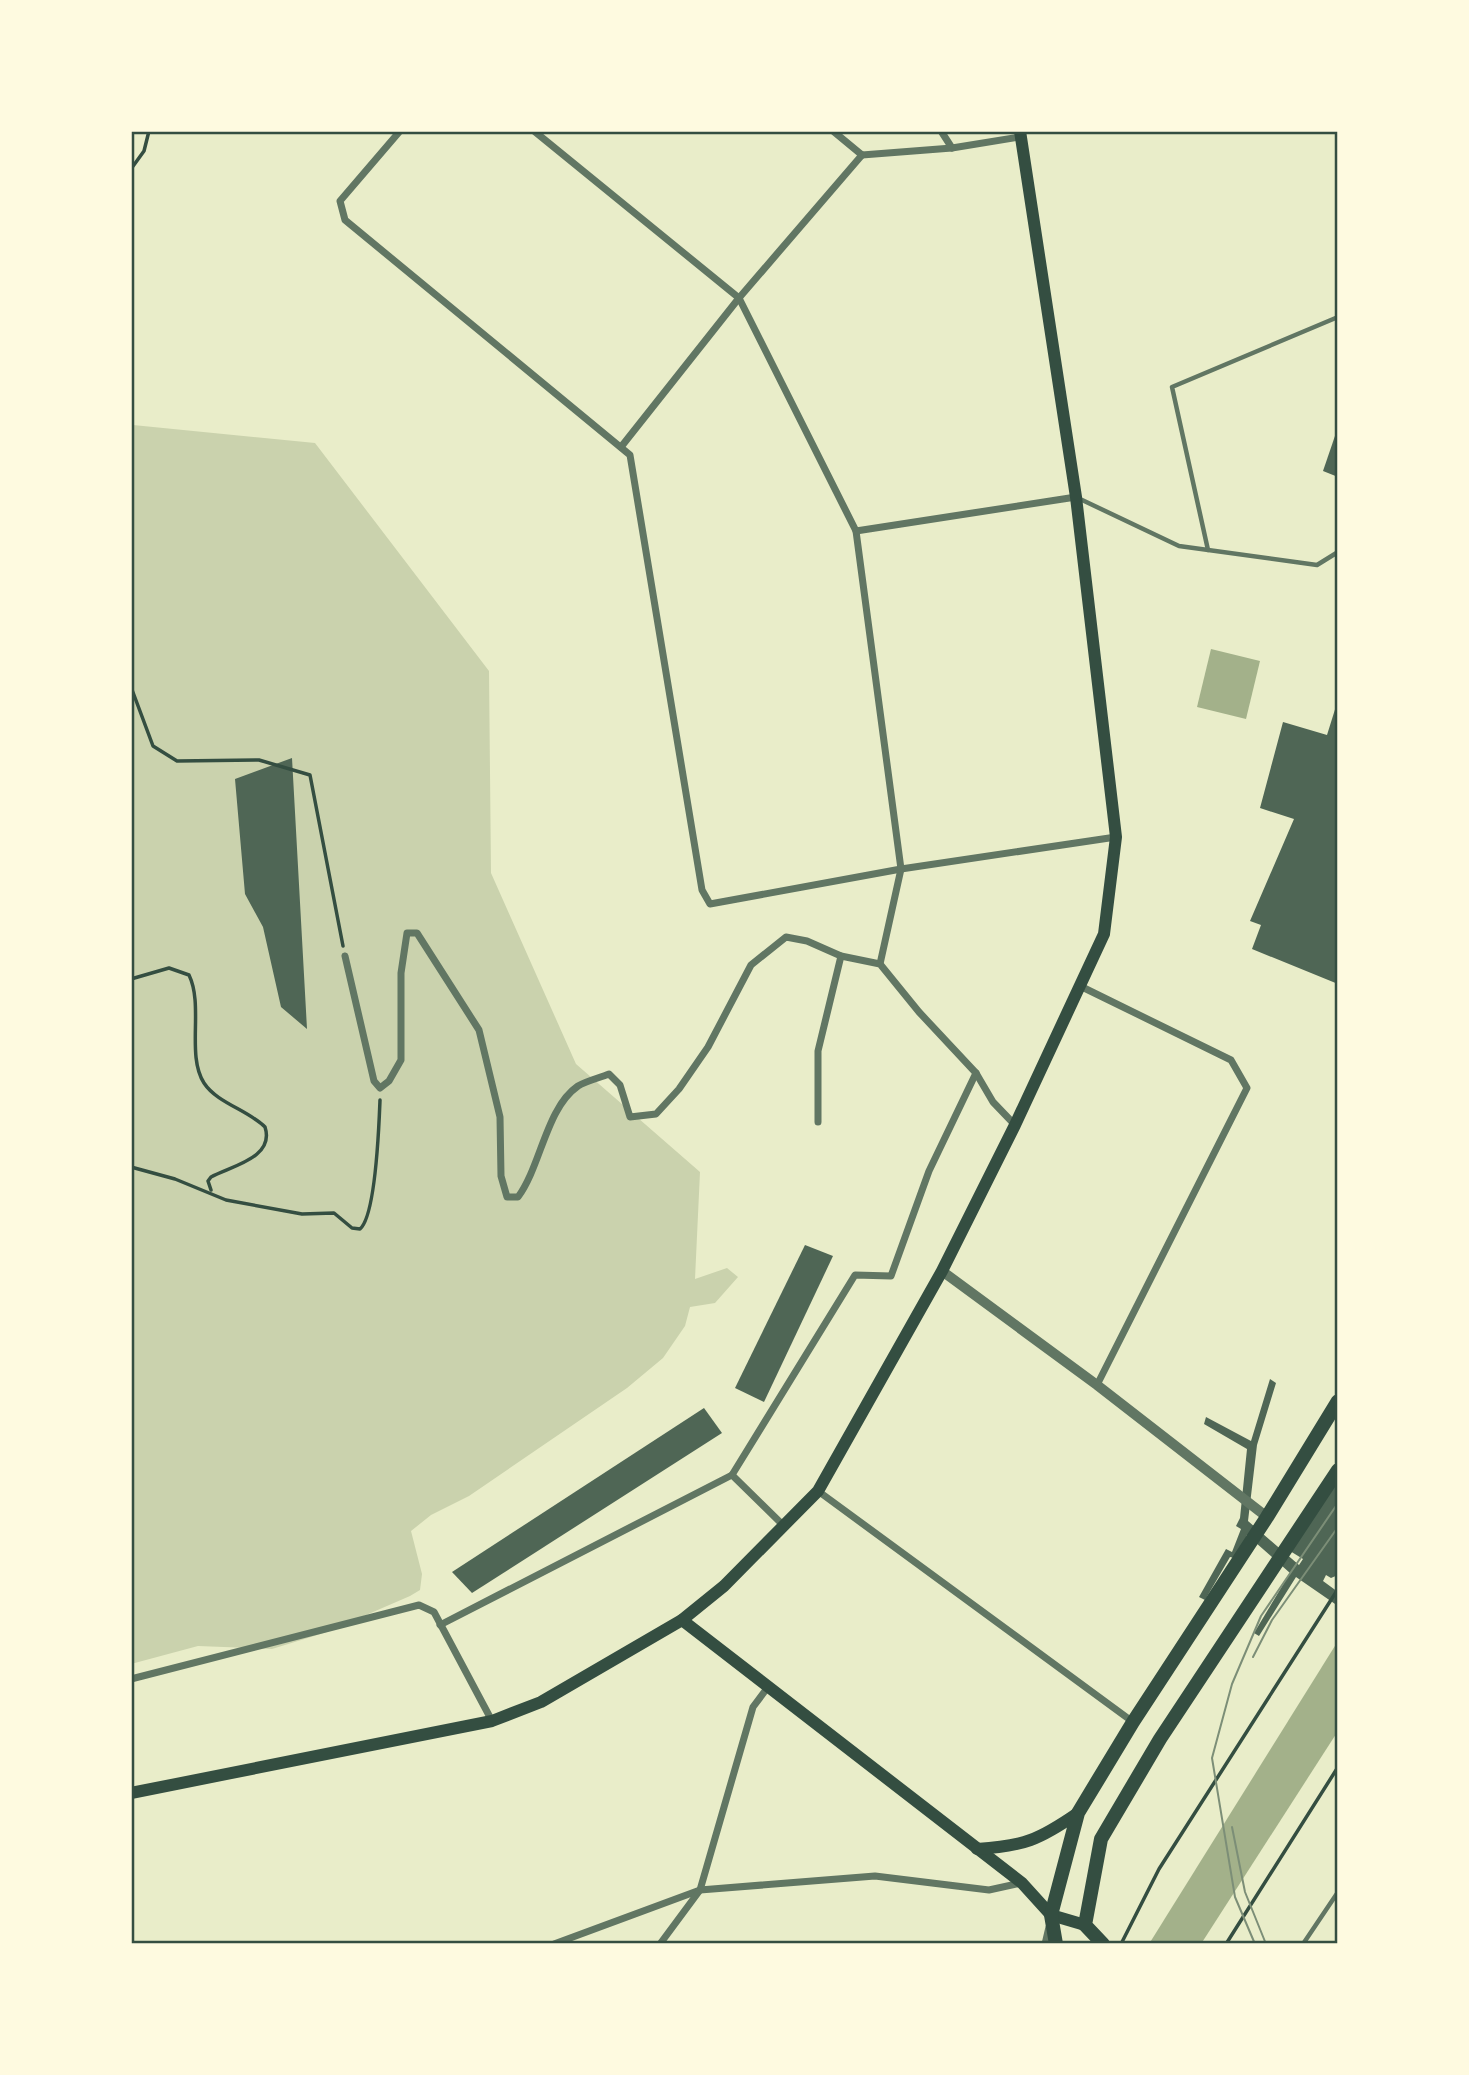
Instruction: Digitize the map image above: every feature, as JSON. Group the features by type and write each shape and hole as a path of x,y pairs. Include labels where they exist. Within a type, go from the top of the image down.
{"main road":[{"path":"131,1793 492,1721 541,1702 682,1620 724,1586 817,1491 942,1271 1015,1125 1104,934 1116,837 1076,497 1020,134"},
{"path":"1056,1944 1052,1915 1078,1813 1338,1401"},
{"path":"1085,1925 1101,1839 1160,1739 1338,1471"},
{"path":"682,1620 1022,1883 1052,1915 1085,1925 1103,1944"},
{"path":"977,1849 1025,1844 1048,1834 1078,1813"}],"street":[{"path":"400,131 340,201 345,220 630,455 702,890 710,904 901,869 1116,837"},
{"path":"534,131 739,298 856,531 901,869 880,964"},
{"path":"833,131 862,155 952,148 1020,134"},
{"path":"941,131 952,148"},
{"path":"621,447 739,298 862,155"},
{"path":"856,531 1076,497"},
{"path":"345,956 374,1081 380,1088 389,1081 401,1060 401,973 407,933 417,933 479,1030 500,1117 501,1176 507,1197 518,1197 528,1183 551,1121 577,1087 609,1074 620,1085 630,1117 656,1114 679,1089 708,1047 751,965 786,937 807,941 841,956 880,964 975,1073 993,1102 1015,1125"},
{"path":"818,1122 818,1051 841,956"},
{"path":"1080,986 1231,1060 1247,1088 1097,1385"},
{"path":"440,1625 732,1475 855,1275 891,1276 929,1171 975,1073"},
{"path":"942,1271 1097,1385 1267,1517"},
{"path":"732,1475 784,1527"},
{"path":"817,1491 1133,1722"},
{"path":"131,1679 419,1605 435,1612 492,1721"},
{"path":"660,1944 700,1890 753,1707 768,1687"},
{"path":"554,1944 700,1890 875,1876 989,1890 1022,1883"},
{"path":"1045,1944 1052,1915"}],"lane":[{"path":"1208,550 1172,387 1338,317"},
{"path":"1076,497 1180,546 1317,565 1338,552"},
{"path":"1303,1944 1338,1892"}],"path":[{"path":"131,169 144,151 149,131"},
{"path":"131,687 153,746 177,761 260,760 310,775 345,956"},
{"path":"131,979 169,968 189,975 194,993 201,1079 214,1093 265,1127 266,1143 261,1153 211,1177 208,1181 212,1192"},
{"path":"131,1167 212,1192 226,1200 302,1214 334,1213 355,1229 362,1228 368,1212 378,1149 380,1088"},
{"path":"1121,1944 1159,1869 1338,1589"},
{"path":"1226,1944 1338,1767"}],"shaded area":[{"path":"131,417 133,425 315,443 489,671 491,873 576,1064 700,1172 695,1279 727,1268 738,1277 715,1303 690,1307 685,1326 663,1358 627,1388 469,1496 431,1515 411,1531 422,1574 420,1590 327,1632 272,1649 198,1646 131,1664"},
{"path":"1211,649 1260,661 1246,719 1197,707"},
{"path":"1338,1641 1338,1731 1201,1944 1149,1944"}],"building":[{"path":"1338,430 1338,477 1323,471"},
{"path":"1337,703 1338,984 1252,949 1261,925 1250,921 1294,819 1260,808 1283,722 1327,735"},
{"path":"292,758 307,1029 281,1007 263,927 245,894 235,779"},
{"path":"805,1245 833,1256 764,1402 735,1388"},
{"path":"1270,1379 1276,1383 1257,1445 1248,1521 1299,1565 1303,1559 1290,1551 1338,1471 1338,1575 1331,1578 1326,1575 1323,1581 1338,1592 1338,1606 1296,1577 1259,1636 1254,1633 1290,1573 1247,1535 1238,1559 1230,1557 1205,1600 1199,1597 1226,1549 1232,1552 1241,1529 1236,1526 1240,1518 1247,1449 1204,1424 1206,1417 1251,1441"},
{"path":"704,1408 722,1433 472,1593 452,1572"}],"tram line":[{"path":"1255,1944 1235,1897 1212,1758 1232,1684 1261,1616 1338,1503"},
{"path":"1253,1657 1272,1620 1338,1527"},
{"path":"1232,1827 1245,1892 1266,1944"}]}
